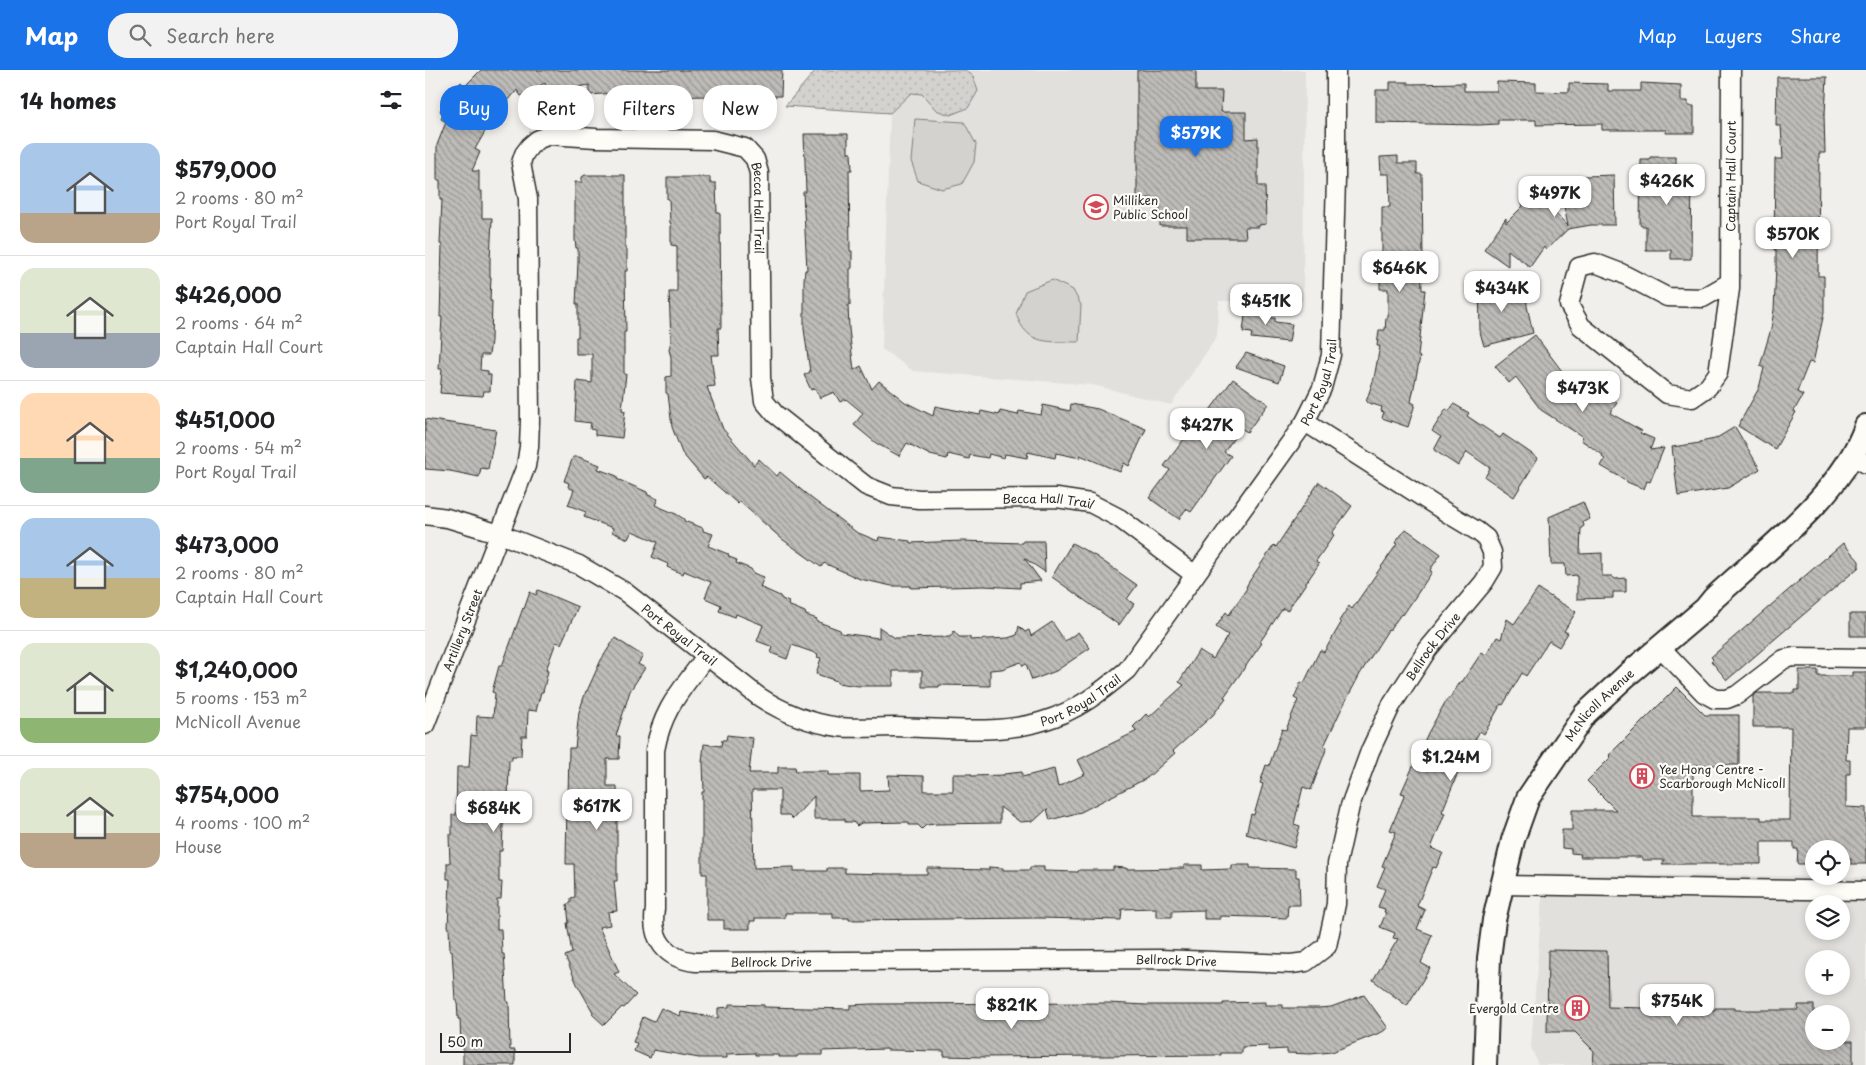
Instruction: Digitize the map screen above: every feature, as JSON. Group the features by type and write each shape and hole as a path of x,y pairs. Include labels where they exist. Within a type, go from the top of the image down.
{"main road":[{"name":"McNicoll Avenue","path":"1485,1065 1489,958 1494,920 1513,840 1528,798 1585,714 1705,609 1714,598 1821,499 1859,460 1866,426"}],"street":[{"name":"Port Royal Trail","path":"425,515 447,518 500,534 579,565 625,592 706,656 775,707 826,724 841,728 992,729 1024,726 1044,721 1072,710 1093,698 1127,670 1305,422 1322,388 1331,355 1336,188 1336,70"},
{"name":"Captain Hall Court","path":"1729,283 1703,298 1667,296 1621,273 1595,263 1579,267 1569,305 1581,326 1667,394 1692,398 1708,387 1719,373 1729,283 1731,70"},
{"name":"Becca Hall Trail","path":"500,534 520,484 529,447 527,199 521,163 524,154 537,140 549,135 596,138 713,140 745,148 755,159 759,173 761,378 764,402 775,414 866,486 891,496 919,499 1057,498 1090,503 1119,518 1195,575"},
{"name":"Bellrock Drive","path":"706,656 667,710 659,729 655,750 654,925 661,945 678,958 696,962 1160,959 1291,964 1305,962 1327,946 1336,904 1337,864 1350,806 1370,751 1391,706 1428,649 1484,582 1493,567 1493,552 1486,538 1477,531 1305,422"},
{"name":"Artillery Street","path":"425,725 500,534"},
{"path":"1660,647 1704,693 1715,699 1727,699 1737,695 1784,659 1794,657 1866,658"},
{"path":"1502,885 1866,891"}],"shaded area":[{"path":"816,70 965,70 973,76 978,91 968,108 950,115 936,110 922,94 911,93 890,113 785,106"},
{"name":"Milliken Public School","path":"933,70 1305,70 1303,301 1219,301 1217,336 1171,405 1093,385 913,371 882,349 890,113"},
{"path":"915,119 964,122 976,144 974,162 962,184 942,189 918,181 911,161"},
{"path":"1052,280 1073,290 1081,305 1079,342 1049,341 1033,337 1021,325 1016,314 1025,291"},
{"path":"1544,874 1805,876 1805,885 1850,885 1850,877 1866,877 1866,1065 1538,1065 1531,1047"}],"building":[{"path":"481,70 782,70 781,96 777,96 777,85 703,85 703,96 693,96 693,85 604,85 604,94 594,95 594,85 545,85 545,83 541,85 518,85 518,92 517,90 508,101 508,85 466,85"},
{"path":"1137,70 1196,70 1196,91 1222,91 1221,112 1246,112 1246,139 1258,138 1258,186 1265,186 1266,224 1259,225 1259,227 1245,227 1246,238 1187,238 1187,226 1160,226 1160,198 1137,198"},
{"path":"1777,77 1827,77 1824,114 1825,153 1819,153 1818,276 1824,276 1824,313 1813,363 1809,362 1797,392 1803,395 1794,411 1796,412 1775,449 1738,426 1759,388 1764,368 1760,366 1771,329 1774,310 1776,267 1776,250 1774,250 1775,159 1783,159 1781,126 1776,126"},
{"path":"1390,82 1408,82 1408,84 1464,83 1464,91 1497,91 1497,82 1536,83 1536,91 1569,92 1569,83 1608,84 1608,91 1641,91 1641,83 1681,85 1681,101 1688,101 1688,106 1694,106 1694,133 1666,133 1666,130 1602,130 1602,124 1536,125 1536,120 1498,120 1498,124 1479,125 1376,123 1376,90 1390,90"},
{"path":"443,130 486,130 475,149 480,152 472,171 479,171 479,191 482,191 482,218 492,218 490,261 491,341 489,355 481,355 480,370 488,371 488,375 491,375 490,391 484,391 483,396 440,393 442,369 439,369 442,317 440,317 442,245 440,244 442,200 440,200 440,180 437,180 437,145"},
{"path":"804,134 848,134 848,153 851,153 852,170 849,170 852,268 850,269 850,305 848,305 849,329 854,370 861,366 872,389 879,381 905,402 933,416 935,406 980,415 981,411 999,415 1000,411 1018,415 1019,411 1041,415 1043,405 1070,411 1071,404 1098,409 1146,429 1129,466 1124,463 1120,472 1080,455 1080,458 1056,453 1055,458 1028,452 1027,458 1005,454 1004,458 989,454 988,458 970,455 969,459 948,454 947,459 930,455 907,443 899,456 876,443 854,425 863,413 846,399 840,402 834,392 820,398 815,388 811,390 804,375 810,372 804,329 804,280 805,270 807,270 803,192 806,192"},
{"path":"1398,156 1398,163 1417,163 1417,174 1422,174 1423,260 1421,260 1422,290 1425,290 1418,356 1420,357 1411,402 1415,404 1408,427 1382,418 1384,412 1381,411 1382,407 1366,402 1374,378 1380,346 1377,346 1379,330 1385,330 1386,318 1388,318 1388,289 1380,289 1380,271 1382,271 1382,207 1390,207 1389,174 1381,174 1380,157"},
{"path":"1650,157 1676,157 1676,166 1686,166 1686,169 1692,169 1691,259 1671,259 1671,250 1646,250 1646,226 1641,226 1640,224 1641,160 1650,160"},
{"path":"585,175 625,175 625,249 627,249 627,271 625,271 626,332 624,332 624,374 626,374 622,410 625,411 622,438 595,435 595,430 590,429 591,423 575,421 577,381 592,383 592,354 576,354 576,337 578,337 578,304 576,304 578,248 576,248 575,240 575,182 582,182 582,177"},
{"path":"1614,175 1615,225 1591,225 1568,229 1546,250 1544,247 1530,267 1508,250 1508,266 1484,249 1506,218 1506,223 1523,206 1521,198 1529,201 1537,194 1568,226 1559,181 1585,176"},
{"path":"667,177 710,177 710,183 716,183 717,213 720,213 721,328 718,328 719,355 711,355 715,386 707,387 723,429 754,465 759,459 777,476 780,472 856,532 878,541 879,537 910,541 910,543 962,541 1022,543 1022,541 1044,541 1045,572 1024,558 1041,581 1020,583 1020,588 984,586 911,588 911,586 892,586 860,579 824,563 821,567 782,539 740,502 738,504 707,477 704,479 682,453 672,427 668,394 666,393 666,377 671,376 669,292 677,292 677,246 671,245"},
{"path":"1509,280 1510,292 1526,291 1533,333 1484,346 1480,332 1479,282"},
{"path":"1246,307 1272,311 1271,318 1275,318 1275,322 1292,324 1289,342 1251,338 1252,333 1243,332"},
{"path":"1535,335 1570,382 1576,374 1590,383 1617,403 1610,413 1642,431 1640,433 1654,439 1650,450 1664,448 1650,482 1647,481 1644,489 1627,482 1601,466 1605,459 1602,457 1603,455 1581,440 1583,437 1541,410 1516,377 1509,383 1495,366"},
{"path":"1246,353 1284,366 1279,382 1236,367"},
{"path":"1233,379 1268,404 1247,432 1241,428 1224,452 1231,456 1191,512 1186,509 1179,519 1149,498 1170,470 1164,466 1199,419 1202,421"},
{"path":"1454,404 1469,413 1467,416 1500,438 1503,434 1538,458 1514,497 1485,477 1490,468 1467,452 1458,466 1434,450 1441,437 1432,431 1446,409 1449,411"},
{"path":"425,419 496,430 488,469 481,468 479,477 450,471 425,469"},
{"path":"1735,427 1760,469 1728,488 1678,496 1672,447 1715,439"},
{"path":"573,457 579,457 600,465 598,469 617,476 617,479 658,499 655,505 676,514 684,519 684,521 703,528 703,531 713,534 708,546 728,554 729,557 737,560 736,563 764,577 760,587 780,596 789,602 788,605 805,612 806,615 817,619 816,621 840,630 841,633 879,638 879,627 895,638 950,637 954,631 959,637 970,637 970,640 1008,638 1017,635 1019,626 1025,632 1029,630 1031,636 1052,622 1065,641 1078,632 1090,648 1056,671 1032,680 1026,664 1023,666 1021,662 1002,669 990,670 990,686 939,685 939,687 922,687 922,671 893,671 893,686 859,686 837,683 837,681 816,674 821,658 817,657 818,654 792,645 787,659 771,653 773,647 757,641 763,625 736,614 735,617 719,611 721,605 705,598 711,582 684,571 683,574 667,567 668,564 652,557 658,542 632,531 628,539 612,532 613,528 584,517 586,512 568,505 574,490 568,487 569,483 564,481"},
{"path":"1319,482 1352,506 1332,533 1334,535 1316,561 1319,564 1287,611 1283,608 1260,642 1262,643 1213,715 1173,751 1175,753 1147,778 1081,812 1050,820 1047,809 1034,821 1020,822 1000,807 1000,823 937,824 926,825 922,829 918,825 909,825 909,822 861,823 857,826 853,822 845,822 845,819 814,819 814,796 793,819 789,815 780,815 780,790 752,790 754,868 794,867 794,871 827,871 827,868 845,868 845,873 887,874 927,874 927,868 989,870 989,867 1003,868 1003,870 1030,870 1030,867 1044,867 1044,871 1078,872 1079,870 1113,870 1113,867 1126,869 1184,868 1184,865 1202,865 1202,870 1232,869 1232,865 1250,865 1250,868 1296,869 1296,877 1299,877 1300,905 1288,905 1287,918 1220,916 1220,919 1204,919 1204,910 1172,911 1172,917 1156,917 1156,908 1122,909 1121,920 1039,918 849,920 849,918 833,918 833,913 785,913 785,918 755,918 755,921 750,921 750,929 724,929 724,920 707,920 707,874 702,874 702,792 704,792 702,762 704,744 721,746 722,740 726,740 727,735 753,738 749,773 778,773 778,767 795,767 796,771 828,771 828,775 860,775 860,791 889,790 888,775 924,776 924,791 953,791 953,774 971,774 971,776 1004,775 1022,772 1022,777 1054,769 1058,787 1085,774 1078,760 1137,731 1133,727 1146,714 1149,717 1184,685 1179,682 1199,650 1213,659 1228,635 1216,627 1226,612 1229,615 1247,588 1250,580 1274,545 1276,547"},
{"path":"1583,502 1590,519 1583,522 1584,526 1581,528 1580,554 1602,553 1602,576 1612,576 1615,579 1626,578 1626,592 1613,592 1613,598 1577,599 1577,575 1566,576 1565,564 1551,564 1549,517"},
{"path":"1406,529 1441,554 1430,570 1432,572 1403,615 1401,614 1388,630 1360,674 1341,710 1324,746 1327,747 1311,790 1303,787 1294,824 1300,826 1294,848 1246,834 1251,814 1254,815 1263,784 1260,783 1266,765 1269,766 1282,729 1286,730 1298,700 1294,698 1301,682 1304,683 1320,650 1324,652 1341,623 1339,621 1349,606 1352,609"},
{"path":"1072,543 1097,557 1137,585 1127,599 1134,604 1119,625 1052,577"},
{"path":"1843,543 1859,561 1859,567 1727,680 1711,661 1713,659 1711,657"},
{"path":"1538,589 1576,612 1564,631 1568,633 1559,647 1549,641 1526,676 1522,673 1484,734 1480,731 1463,760 1442,812 1445,813 1431,848 1443,853 1436,868 1433,867 1417,906 1425,910 1417,929 1432,935 1421,963 1430,968 1407,1006 1373,980 1398,939 1393,938 1395,933 1380,927 1386,913 1384,912 1385,909 1378,907 1385,889 1377,886 1385,867 1382,866 1396,832 1390,830 1405,794 1401,793 1428,733 1447,699 1462,682 1482,652 1486,655 1497,637 1501,639 1507,619 1514,624"},
{"path":"538,590 578,607 561,644 556,642 546,670 548,671 543,692 541,692 536,711 528,710 527,736 522,736 521,756 512,756 512,760 509,760 508,803 504,803 502,851 499,851 499,882 502,882 501,899 497,899 497,929 501,929 507,1002 509,1002 510,1050 515,1050 515,1065 463,1065 460,1019 458,1019 457,1000 455,1000 452,951 450,951 448,928 450,879 447,879 447,863 450,863 449,835 452,835 452,815 456,815 457,767 469,767 471,735 476,736 477,716 493,717 495,693 492,692 499,666 502,666 530,592 536,595"},
{"path":"1850,614 1866,614 1866,636 1850,636"},
{"path":"615,638 643,656 638,664 645,668 630,691 616,736 620,736 619,759 607,759 607,786 617,786 617,881 614,881 617,911 608,912 610,925 599,927 619,972 614,974 636,995 604,1025 592,1014 593,1012 577,984 565,956 572,953 567,923 569,923 567,904 571,903 571,898 575,897 574,864 566,864 567,798 569,748 575,748 579,712 586,691 601,660"},
{"name":"Yee Hong Centre - Scarborough McNicoll","path":"1799,670 1818,670 1818,676 1852,676 1852,672 1866,672 1866,727 1847,727 1846,760 1850,760 1850,774 1846,774 1846,807 1866,808 1866,864 1851,864 1850,840 1805,840 1805,864 1797,864 1798,849 1794,849 1794,842 1761,842 1761,864 1662,864 1665,860 1642,860 1642,857 1580,857 1581,854 1571,853 1571,849 1562,848 1562,830 1572,830 1572,810 1616,810 1587,781 1611,757 1609,755 1677,687 1705,715 1739,715 1739,765 1693,765 1693,817 1761,817 1761,820 1790,820 1791,727 1753,727 1753,696 1757,693 1795,693 1795,690 1799,690"},
{"name":"Evergold Centre","path":"1548,950 1607,951 1608,1007 1798,1010 1798,1005 1805,1005 1805,1050 1850,1050 1850,1041 1853,1041 1853,1065 1593,1065 1594,1051 1575,1032 1547,1032"},
{"path":"1364,995 1388,1028 1332,1052 1310,1054 1287,1053 1287,1049 1269,1050 1269,1046 1242,1047 1242,1053 1221,1053 1221,1055 985,1057 944,1056 944,1051 887,1049 822,1051 822,1055 798,1055 797,1057 755,1055 755,1053 727,1054 727,1058 699,1058 653,1050 650,1058 634,1051 637,1043 633,1042 643,1017 654,1022 661,1008 680,1016 681,1012 718,1018 718,1008 729,1007 729,1004 764,1005 764,1007 850,1009 850,1005 871,1004 1108,1003 1223,1005 1223,1003 1265,1002 1265,1005 1283,1005 1283,1008 1318,1008 1331,1007"}],"place":[{"name":"Milliken Public School","path":"1096,207"},
{"name":"Yee Hong Centre - Scarborough McNicoll","path":"1642,776"},
{"name":"Evergold Centre","path":"1577,1008"}]}
